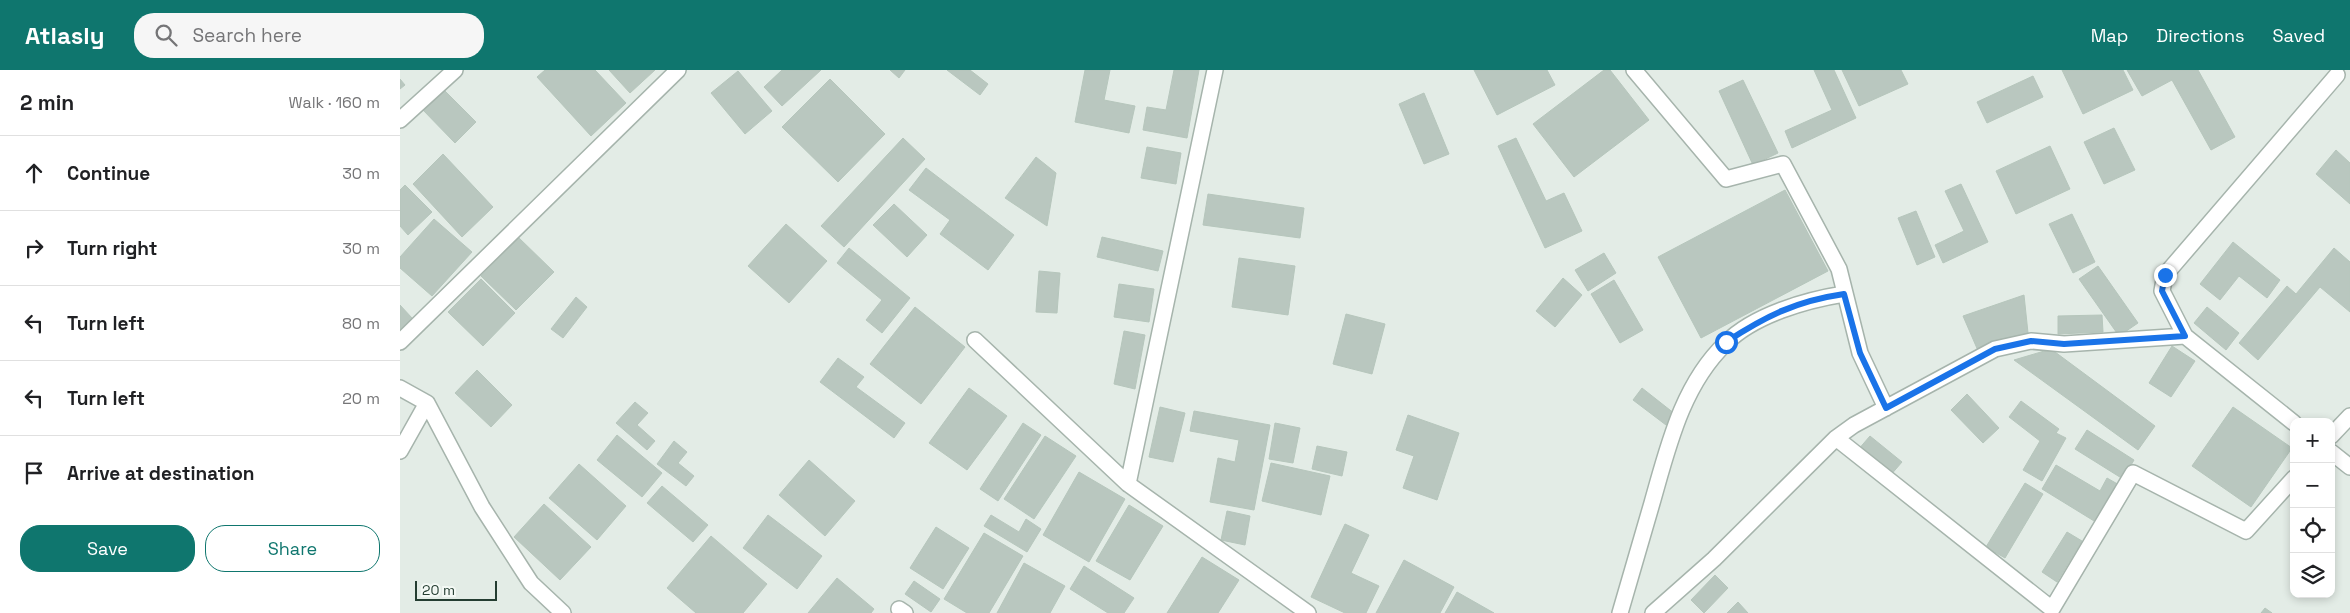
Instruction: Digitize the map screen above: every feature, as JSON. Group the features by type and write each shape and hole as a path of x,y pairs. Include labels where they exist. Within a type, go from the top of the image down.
{"street":[{"path":"400,120 456,70"},
{"path":"400,342 678,70"},
{"path":"1128,484 1215,70"},
{"path":"1634,70 1726,179 1783,164 1839,269 1860,353 1886,408"},
{"path":"2290,420 2185,336 2162,291 2165,275 2337,75"},
{"path":"1620,613 1672,430 1701,371 1726,342 1764,318 1817,298 1844,294"},
{"path":"1653,613 1714,559 1836,438 1854,425 1995,349 2031,341 2064,344 2185,336"},
{"path":"975,340 1128,484 1308,613"},
{"path":"400,388 428,403 482,508 531,583 563,613"},
{"path":"400,451 428,403"},
{"path":"2335,432 2350,416"},
{"path":"1836,438 2052,609 2133,473 2246,531 2290,482"},
{"path":"2335,455 2350,466"}],"building":[{"path":"545,70 595,70 626,103 591,136 537,77"},
{"path":"609,70 655,70 630,93"},
{"path":"782,70 821,70 782,106 764,87"},
{"path":"890,70 905,70 899,78"},
{"path":"947,70 970,70 988,84 980,95"},
{"path":"1085,70 1110,70 1104,100 1135,106 1129,133 1075,122"},
{"path":"1174,70 1199,70 1187,138 1143,130 1147,107 1166,110"},
{"path":"1474,70 1547,70 1555,85 1497,115"},
{"path":"1604,70 1610,70 1649,120 1574,177 1533,124"},
{"path":"1814,70 1834,70 1856,118 1792,148 1785,131 1832,110"},
{"path":"1842,70 1901,70 1908,84 1859,106"},
{"path":"2062,70 2123,70 2133,90 2083,114"},
{"path":"2127,70 2198,70 2235,137 2211,150 2172,80 2142,96"},
{"path":"738,71 772,111 745,134 711,93"},
{"path":"2033,76 2043,97 1987,123 1977,102"},
{"path":"400,79 405,85 400,89"},
{"path":"830,79 885,134 838,182 782,127"},
{"path":"1743,80 1778,153 1753,165 1719,91"},
{"path":"443,89 476,122 455,143 422,109"},
{"path":"1424,93 1449,154 1424,164 1399,104"},
{"path":"2114,128 2135,170 2104,184 2084,142"},
{"path":"903,138 925,159 844,247 821,226"},
{"path":"1516,138 1546,201 1564,193 1582,231 1545,248 1498,146"},
{"path":"2050,146 2070,189 2016,214 1996,171"},
{"path":"1147,147 1181,153 1176,184 1141,178"},
{"path":"2336,150 2350,163 2350,204 2316,174"},
{"path":"443,154 493,207 462,237 413,184"},
{"path":"1036,157 1056,173 1047,226 1005,198"},
{"path":"926,168 1014,235 988,270 940,234 950,220 909,190"},
{"path":"1961,184 1988,242 1943,263 1935,245 1964,231 1945,191"},
{"path":"405,185 432,212 408,235 400,226 400,190"},
{"path":"1785,190 1828,271 1701,338 1658,257"},
{"path":"1208,194 1304,208 1300,238 1203,225"},
{"path":"894,204 927,235 907,257 873,225"},
{"path":"1916,211 1935,257 1917,265 1898,218"},
{"path":"2072,214 2095,262 2073,273 2049,224"},
{"path":"434,219 472,252 432,296 400,268 400,257"},
{"path":"786,224 827,261 789,303 748,266"},
{"path":"518,237 554,272 516,310 481,276"},
{"path":"1102,237 1163,251 1158,271 1097,257"},
{"path":"2233,242 2280,280 2267,298 2239,276 2220,300 2200,284"},
{"path":"849,248 910,298 882,333 866,320 882,300 837,263"},
{"path":"2334,248 2350,262 2350,312 2320,287 2258,360 2239,343 2287,286 2296,294"},
{"path":"1604,253 1616,273 1588,291 1575,270"},
{"path":"1239,258 1295,266 1288,315 1232,307"},
{"path":"2098,266 2138,323 2119,336 2079,279"},
{"path":"1039,271 1060,273 1057,313 1036,312"},
{"path":"1563,278 1582,295 1555,327 1536,311"},
{"path":"481,279 515,313 483,346 448,312"},
{"path":"1614,280 1643,330 1620,343 1591,294"},
{"path":"1119,284 1154,289 1149,322 1114,317"},
{"path":"2024,295 2028,333 1979,353 1963,316"},
{"path":"576,297 587,307 563,338 551,329"},
{"path":"400,305 412,318 400,330"},
{"path":"915,307 965,347 921,404 870,364"},
{"path":"2207,307 2239,333 2226,350 2194,323"},
{"path":"1346,314 1385,324 1372,374 1333,364"},
{"path":"2102,315 2103,332 2058,334 2058,316"},
{"path":"1124,331 1145,335 1135,389 1114,384"},
{"path":"2172,346 2195,361 2171,397 2149,383"},
{"path":"2051,349 2155,426 2138,450 2014,360"},
{"path":"838,358 864,377 856,387 905,423 894,438 820,382"},
{"path":"477,370 512,405 491,427 455,393"},
{"path":"969,388 1007,416 967,470 929,443"},
{"path":"1642,388 1675,414 1666,425 1633,400"},
{"path":"1967,394 1999,428 1983,443 1951,410"},
{"path":"2021,401 2059,429 2056,433 2066,438 2042,481 2023,470 2040,441 2009,417"},
{"path":"635,402 648,413 637,425 655,441 647,450 616,423"},
{"path":"1160,407 1185,413 1173,462 1149,457"},
{"path":"2233,407 2290,447 2290,451 2251,507 2192,466"},
{"path":"1194,411 1270,425 1254,510 1210,502 1218,458 1235,462 1239,440 1190,431"},
{"path":"1408,415 1459,433 1437,500 1403,488 1414,456 1396,450"},
{"path":"1023,423 1041,435 998,501 980,489"},
{"path":"1275,423 1300,428 1293,463 1269,459"},
{"path":"2087,430 2134,460 2123,479 2075,449"},
{"path":"617,435 662,473 642,497 597,460"},
{"path":"1045,436 1076,456 1034,519 1004,499"},
{"path":"1870,436 1902,462 1889,477 1857,451"},
{"path":"674,441 687,452 678,463 694,476 686,486 657,464"},
{"path":"1317,446 1347,452 1342,476 1312,469"},
{"path":"809,460 855,501 825,536 779,495"},
{"path":"1271,463 1330,476 1321,515 1262,501"},
{"path":"579,464 626,506 597,540 549,498"},
{"path":"2056,465 2100,491 2107,478 2121,486 2099,524 2042,489"},
{"path":"1079,472 1125,499 1089,562 1043,535"},
{"path":"2025,483 2043,494 2005,558 1986,547"},
{"path":"662,486 708,525 693,542 647,503"},
{"path":"544,504 591,547 560,580 514,537"},
{"path":"1129,505 1163,526 1130,580 1096,561"},
{"path":"1227,511 1250,516 1245,545 1221,540"},
{"path":"768,515 822,556 797,589 743,548"},
{"path":"991,515 1019,532 1026,519 1041,529 1027,552 984,526"},
{"path":"1345,524 1369,535 1351,573 1379,586 1366,613 1345,613 1311,597"},
{"path":"936,527 969,548 943,589 910,568"},
{"path":"2067,532 2082,541 2057,582 2042,572"},
{"path":"984,533 1023,556 989,613 967,613 944,599"},
{"path":"711,536 767,584 743,613 696,613 667,588"},
{"path":"1202,557 1239,580 1218,613 1167,613"},
{"path":"1404,560 1454,587 1440,613 1376,613"},
{"path":"1024,563 1065,586 1050,613 997,613"},
{"path":"1084,566 1134,598 1124,613 1108,613 1070,589"},
{"path":"1715,575 1728,588 1704,613 1691,600"},
{"path":"837,578 874,609 871,613 808,613"},
{"path":"914,581 940,599 931,612 905,594"},
{"path":"1457,592 1494,613 1445,613"},
{"path":"1738,602 1748,613 1727,613"},
{"path":"2265,608 2272,613 2261,613"}],"route":[{"path":"1726,342 1764,318 1817,298 1844,294 1860,353 1886,408 1995,349 2031,341 2064,344 2185,336 2162,291 2165,275"}]}
